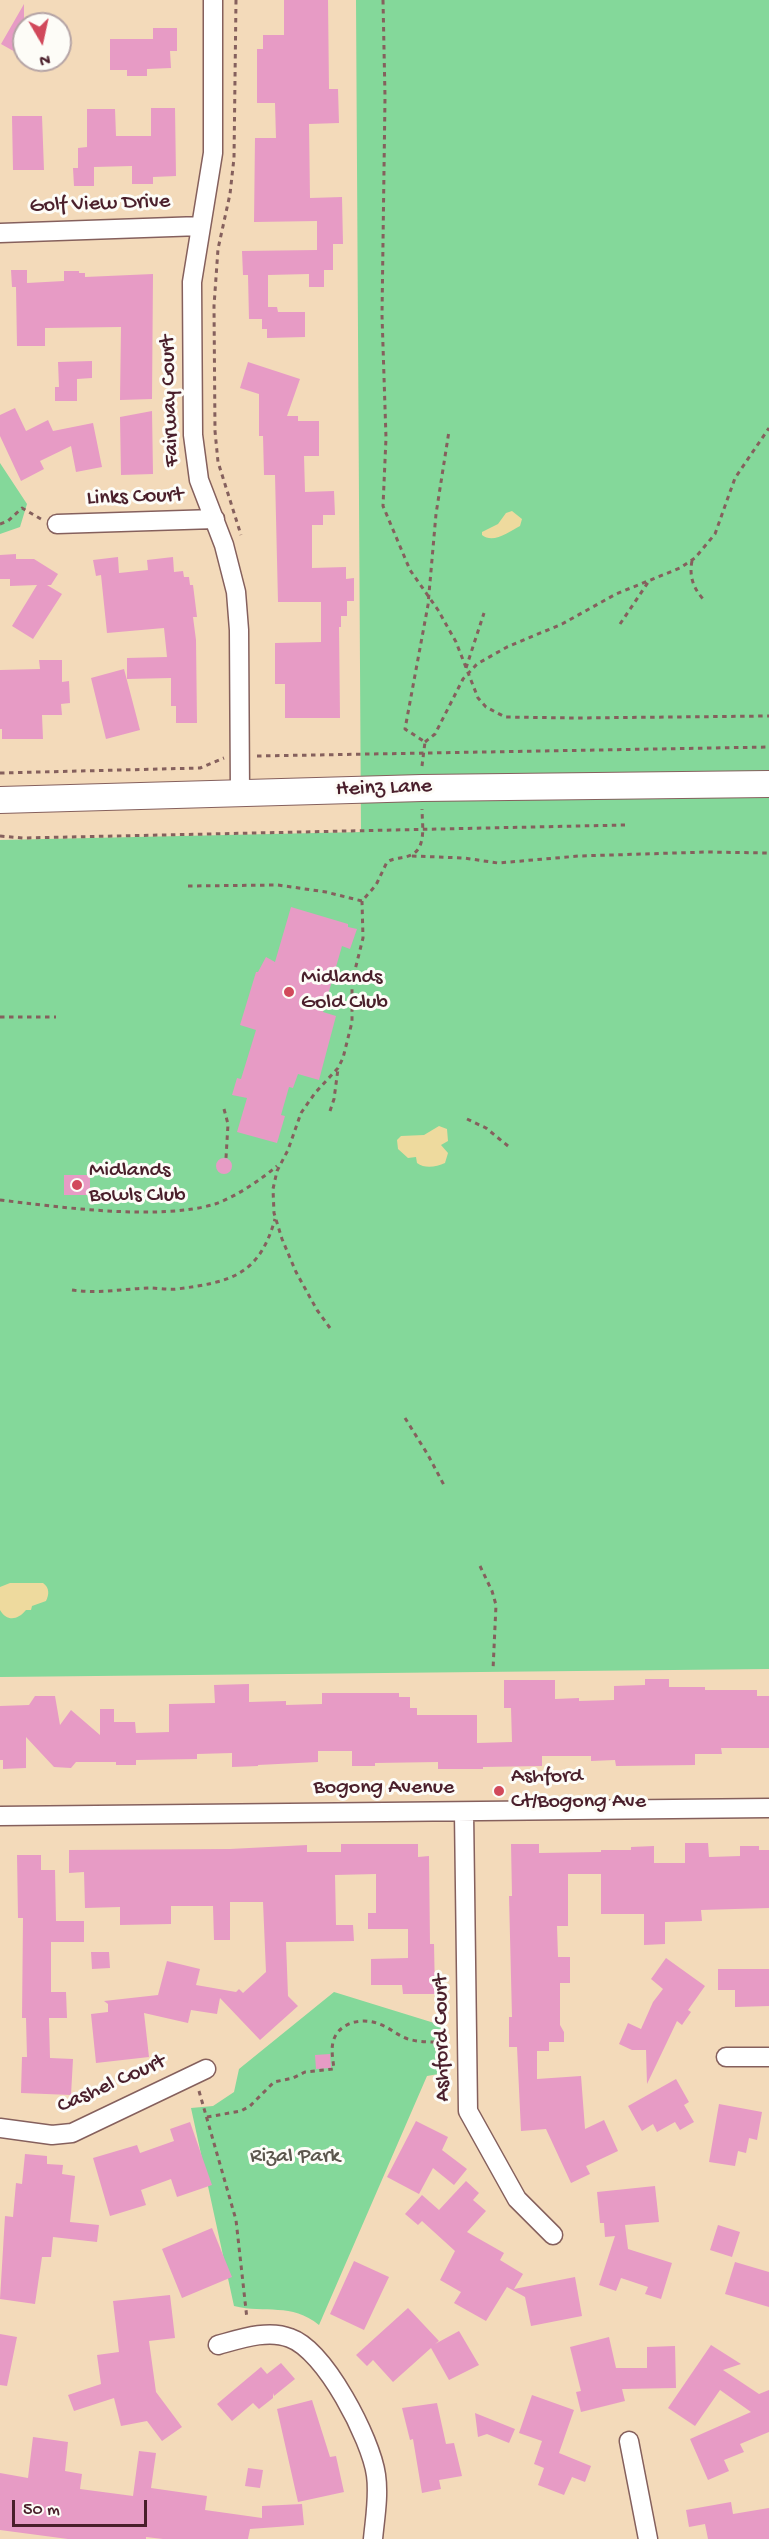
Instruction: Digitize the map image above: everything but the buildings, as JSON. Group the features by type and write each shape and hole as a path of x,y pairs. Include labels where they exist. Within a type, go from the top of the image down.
{"street":[{"name":"Fairway Court","path":"213,0 213,153 192,289 193,435 196,469 229,558 238,614 240,795"},
{"name":"Golf View Drive","path":"0,233 201,226"},
{"name":"Links Court","path":"57,524 215,519"},
{"name":"Heinz Lane","path":"0,800 240,795 422,788 769,784"},
{"name":"Bogong Avenue","path":"0,1816 769,1809"},
{"name":"Ashford Court","path":"464,1812 468,2111 517,2199 553,2235"},
{"path":"726,2057 769,2057"},
{"name":"Cashel Court","path":"0,2128 52,2135 72,2133 200,2072"},
{"path":"218,2344 273,2335 292,2338 316,2358 335,2383 363,2434 376,2472 377,2494 373,2539"},
{"path":"629,2441 648,2539"}],"path":[{"path":"236,0 234,158 230,194 218,249 214,306 215,431 218,462 238,523"},
{"path":"383,0 385,97 382,315 386,438 382,493 385,512 400,551 456,642 472,687 482,702 496,714 505,717 769,716"},
{"path":"466,670 507,647 562,624 616,594 692,561 715,534 730,487 769,428"},
{"path":"425,742 405,729 428,595 441,477 449,430"},
{"path":"0,524 8,521 22,508 33,516 57,524"},
{"path":"692,561 691,576 704,600"},
{"path":"620,624 650,580"},
{"path":"425,742 435,734 442,723 466,670 484,613"},
{"path":"409,856 419,847 422,829 422,767 425,742"},
{"path":"0,772 200,768 222,758 240,757 769,747"},
{"path":"0,836 23,838 625,825"},
{"path":"330,1111 338,1068 352,1025 352,982 363,938 362,902 376,885 386,864 394,859 409,856 464,858 498,863 579,856 706,852 769,853"},
{"path":"188,886 278,885 326,892 362,902"},
{"path":"0,1017 56,1017"},
{"path":"330,1328 296,1272 276,1217 273,1189 280,1163 305,1106 338,1068"},
{"path":"224,1109 228,1124 226,1158"},
{"path":"467,1119 486,1128 508,1146"},
{"path":"0,1200 110,1210 195,1208 231,1197 280,1163"},
{"path":"72,1290 90,1292 153,1288 176,1289 209,1285 237,1276 258,1259 276,1217"},
{"path":"405,1418 445,1487"},
{"path":"480,1566 496,1605 493,1670"},
{"path":"207,2117 241,2111 250,2106 274,2082 293,2078 305,2072 334,2069 333,2041 337,2033 353,2022 365,2020 378,2023 412,2040 440,2042"},
{"path":"200,2072 207,2117 236,2220 247,2338"}],"green space":[{"path":"356,0 769,0 769,1669 0,1677 0,840 361,832"},
{"path":"0,463 27,504 20,527 0,534"},
{"name":"Rizal Park","path":"334,1992 444,2026 444,2073 427,2076 319,2325 298,2313 234,2306 191,2108 213,2106 234,2092 239,2069"}],"sand":[{"path":"512,511 522,519 520,526 496,538 482,535 482,532 498,524 506,513"},
{"path":"439,1126 447,1129 448,1141 441,1145 448,1153 445,1163 423,1166 417,1163 416,1157 408,1158 398,1149 397,1140 401,1136 424,1135"},
{"path":"10,1583 43,1583 48,1592 46,1601 32,1606 31,1610 26,1610 16,1618 9,1618 0,1610 0,1587"}],"place":[{"name":"Midlands Gold Club","path":"289,992"},
{"name":"Midlands Bowls Club","path":"77,1185"},
{"name":"Ashford Ct/Bogong Ave","path":"499,1791"}]}
